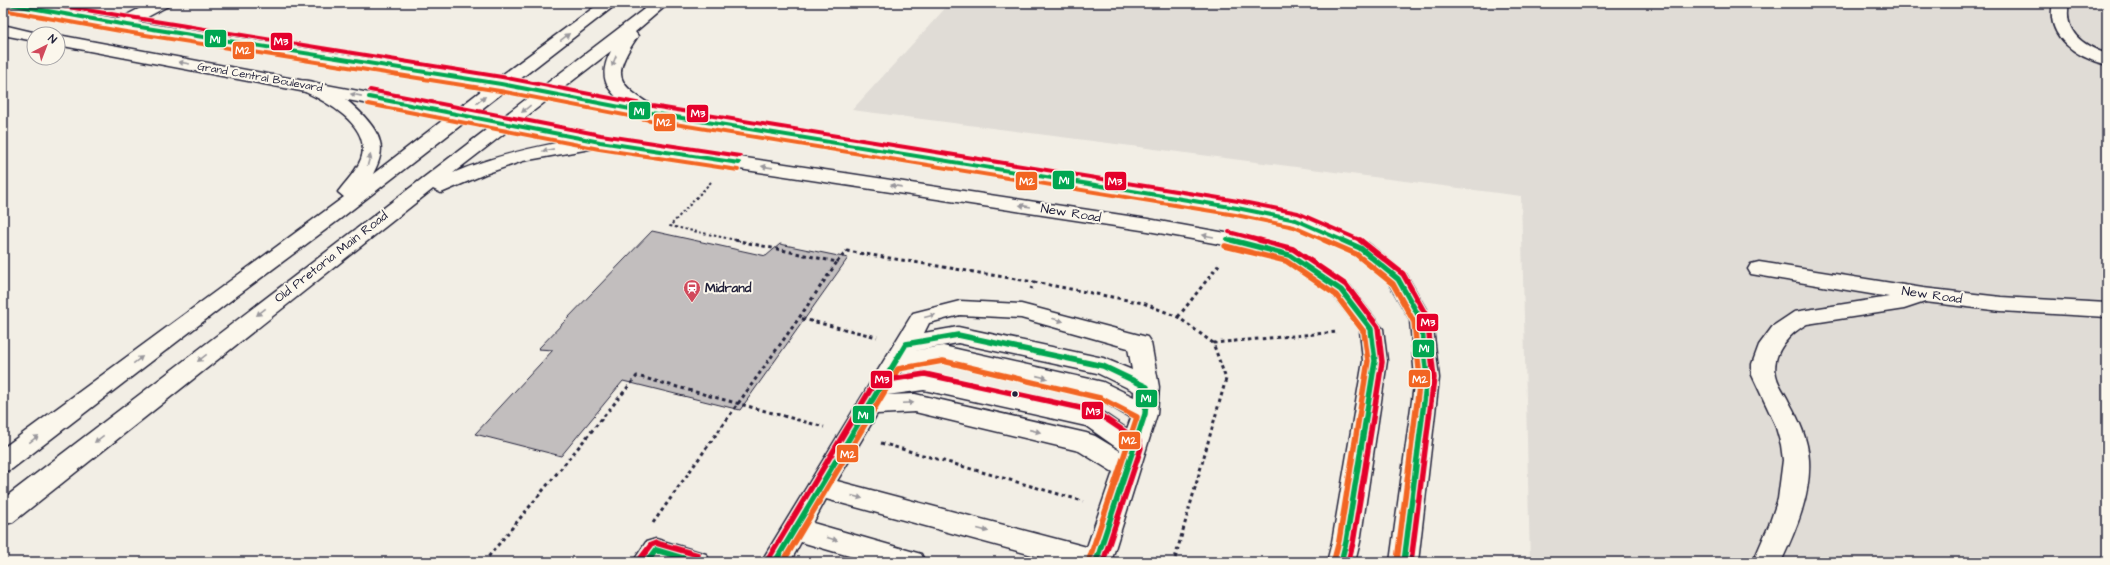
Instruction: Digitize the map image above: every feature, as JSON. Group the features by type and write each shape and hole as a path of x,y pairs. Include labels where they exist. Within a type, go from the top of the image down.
{"main road":[{"path":"3,3 120,24 501,84 651,113 1236,208 1296,220 1360,248 1398,279 1421,320 1427,378 1404,562"},
{"path":"120,24 162,3"},
{"path":"3,462 333,216 501,84 610,3"},
{"name":"Old Pretoria Main Road","path":"3,514 372,226 644,18 661,3"},
{"path":"2061,3 2058,9 2060,26 2065,34 2083,49 2107,60"},
{"path":"644,18 615,56 611,74 616,88 651,113"},
{"path":"3,30 26,34"},
{"name":"Grand Central Boulevard","path":"66,41 507,124"},
{"path":"287,249 363,178 371,154 369,135 360,119 344,105 305,85"},
{"name":"New Road","path":"507,124 600,142 1124,222 1237,241 1289,255 1341,290 1371,329"},
{"path":"372,226 469,173 534,153 600,142"},
{"name":"New Road","path":"1758,269 1923,295 2001,304 2107,310"},
{"path":"1767,562 1780,534 1789,505 1795,480 1796,460 1789,430 1778,403 1768,388 1763,373 1765,358 1773,342 1792,322 1802,317 1904,302 1923,295"},
{"path":"775,562 819,487 921,318 960,308 1020,311 1048,317 1139,343 1147,387 1145,414 1096,561 819,487"},
{"path":"1341,562 1346,542 1375,360 1371,329"},
{"path":"900,354 958,335 1103,366 1147,387"},
{"path":"900,354 943,354 1104,391 1145,414"},
{"path":"875,396 915,403 1086,444 1130,457"},
{"path":"794,529 911,562"},
{"path":"651,556 696,562"}],"path":[{"path":"731,162 670,226 837,262"},
{"path":"1178,316 1237,241"},
{"path":"651,556 638,544 799,318 837,262 847,251 1034,282 1020,311"},
{"path":"799,318 900,354"},
{"path":"1213,343 1371,329"},
{"path":"484,562 637,376 739,402 1113,510"}],"shaded area":[{"path":"950,3 2107,3 2107,562 1530,562 1521,196 852,110"}],"building":[{"path":"652,231 766,256 780,244 848,258 740,410 623,381 561,456 475,434 553,350 538,349"}],"transit line":[{"name":"M1","path":"3,3 121,24 501,84 651,113 1237,208 1296,220 1360,248 1398,279 1421,320 1427,378 1404,562"},
{"name":"M3","path":"43,3 502,77 652,106 1238,201 1298,213 1364,242 1403,274 1427,317 1434,378 1411,562"},
{"name":"M2","path":"3,10 120,31 500,91 650,120 1236,215 1294,227 1356,254 1393,284 1414,322 1420,378 1397,561"},
{"name":"M3","path":"370,90 601,135 740,156"},
{"name":"M1","path":"369,97 600,142 739,163"},
{"name":"M2","path":"368,104 599,149 738,170"},
{"name":"M3","path":"1229,232 1293,249 1346,285 1378,327 1382,362 1353,543 1348,562"},
{"name":"M1","path":"1227,239 1289,255 1341,290 1371,329 1375,361 1346,542 1341,562"},
{"name":"M2","path":"1225,246 1286,261 1336,295 1364,332 1368,361 1339,541 1334,560"},
{"name":"M1","path":"775,562 906,344 958,335 1103,366 1147,387 1145,414 1096,562"},
{"name":"M2","path":"783,562 898,369 943,361 1100,398 1137,417 1089,560"},
{"name":"M3","path":"769,558 875,382 879,380 925,374 1094,411 1139,441 1141,448 1103,562"},
{"name":"M3","path":"641,558 651,545 656,543 698,555"},
{"name":"M1","path":"647,562 656,550 696,562"}],"place":[{"name":"Midrand","path":"692,303"}]}
